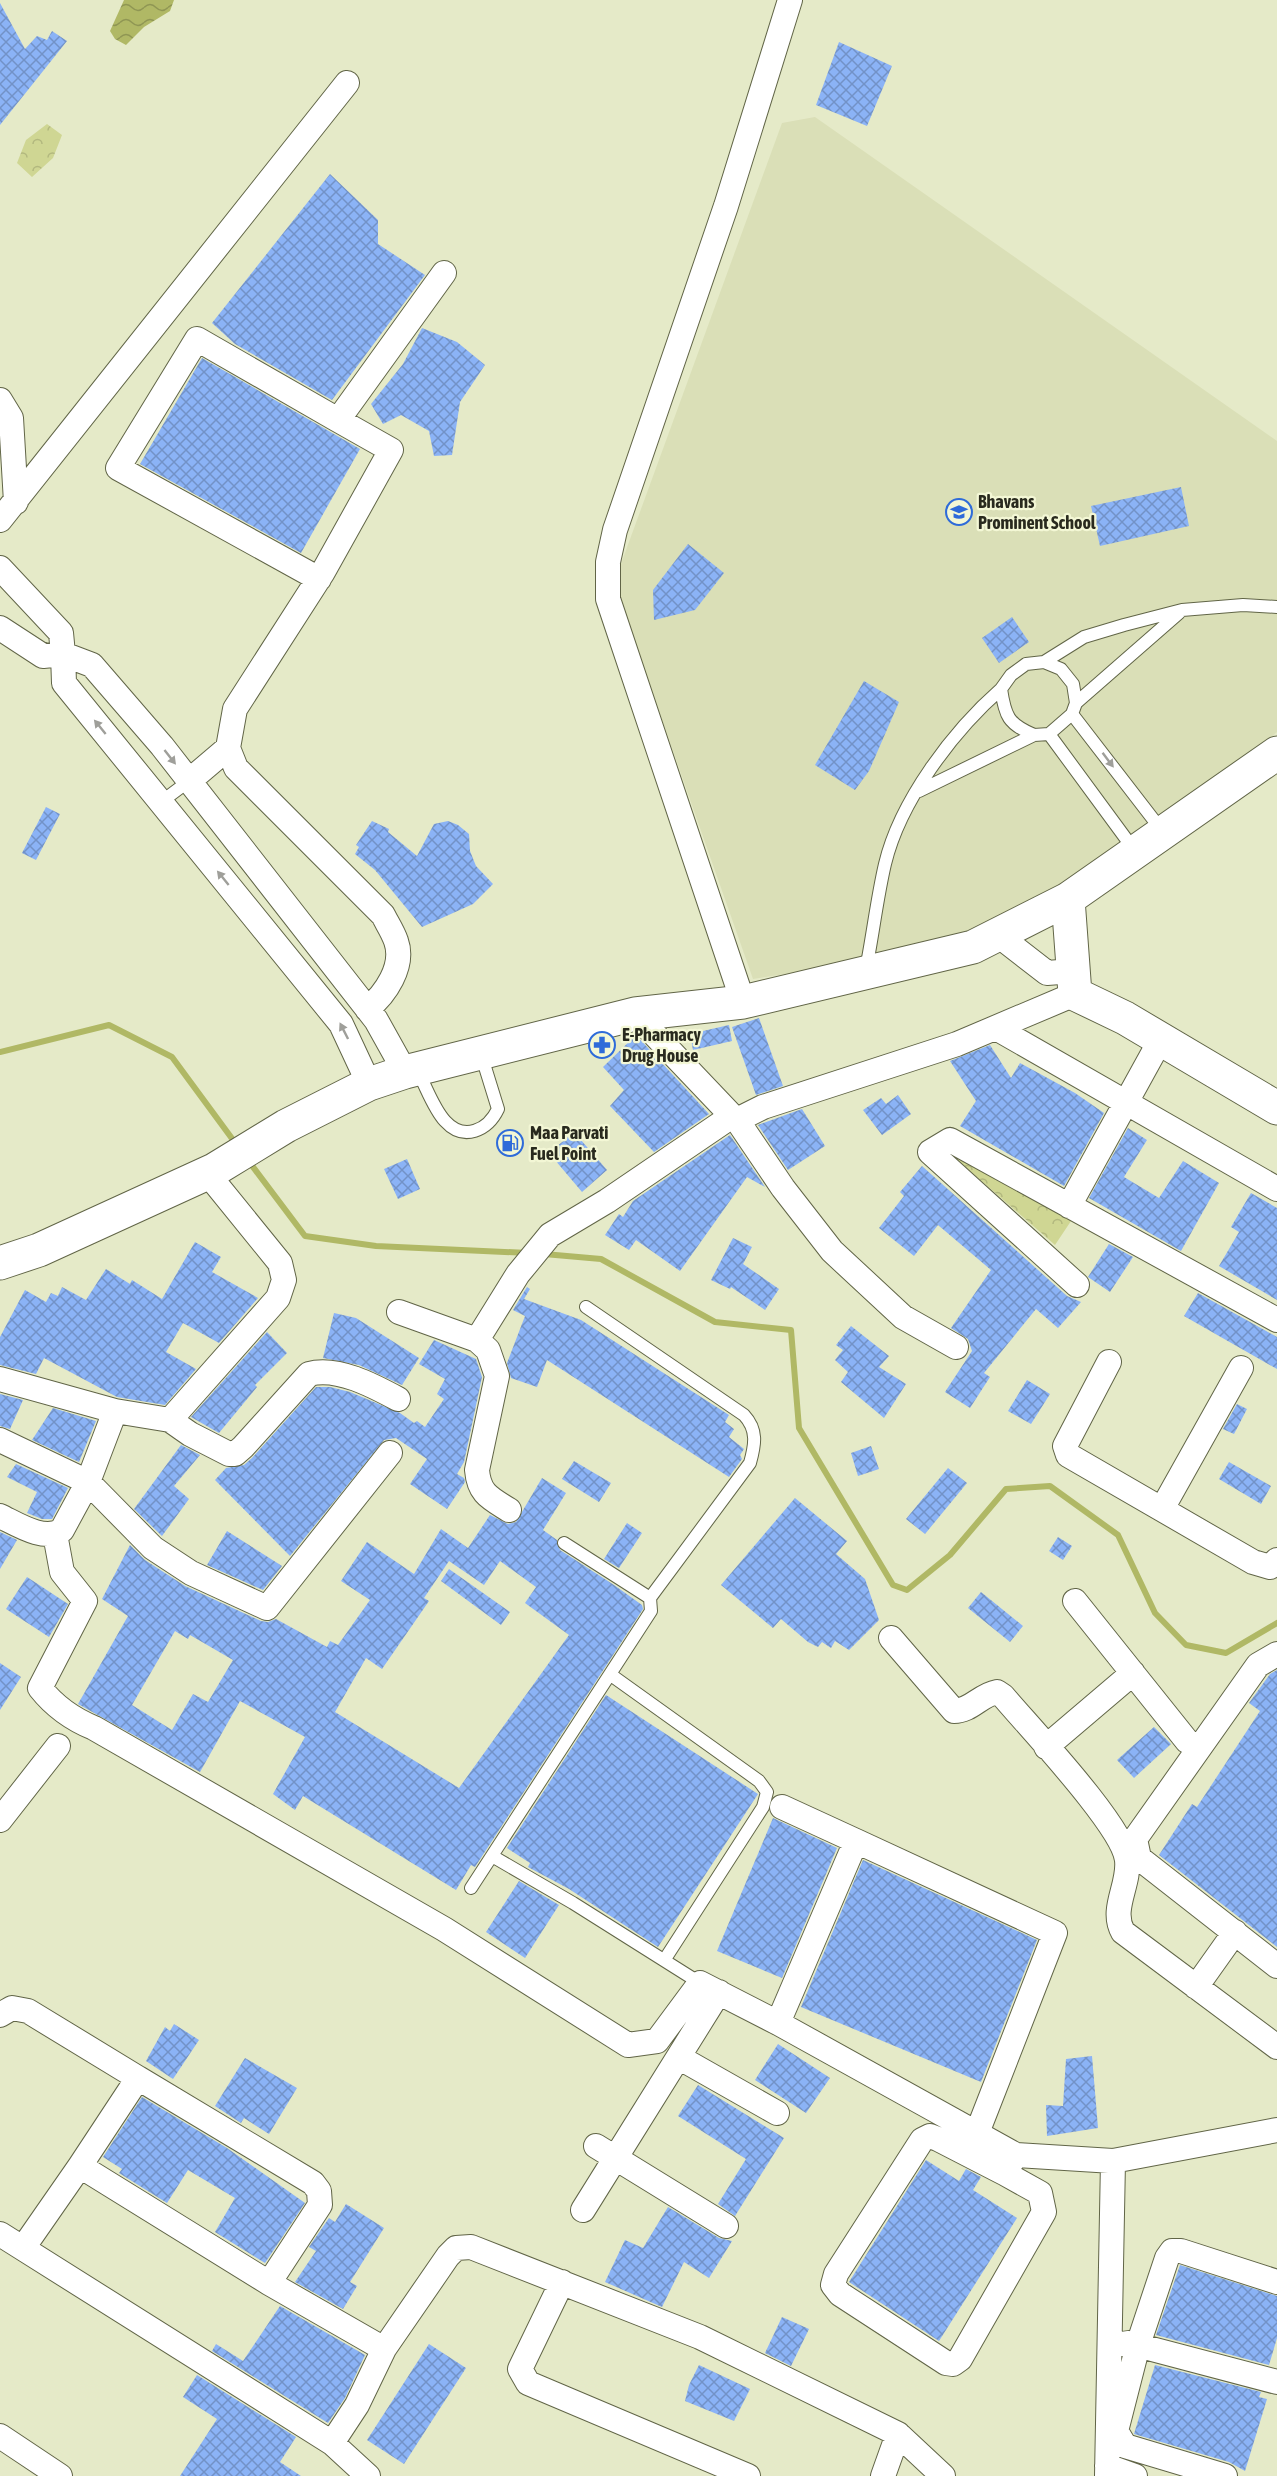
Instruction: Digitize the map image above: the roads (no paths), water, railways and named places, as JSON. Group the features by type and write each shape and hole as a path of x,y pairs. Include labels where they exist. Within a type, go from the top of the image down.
{"street":[{"path":"743,1002 608,599 608,562 615,530 726,206 790,0"},
{"path":"8,511 347,83"},
{"path":"338,420 444,273"},
{"path":"319,579 118,468 197,339 392,450 319,579 235,709 228,748 236,768 383,915 397,943 398,961 382,997 367,1009"},
{"path":"0,400 11,418 8,511"},
{"path":"0,568 61,633 64,683 341,1024 369,1084"},
{"path":"0,628 44,656 63,654 92,665 189,781 367,1009 411,1070"},
{"path":"189,781 228,748"},
{"path":"0,1263 39,1250 211,1172 286,1126 369,1084 411,1070 635,1014 743,1002 973,948 1068,899 1277,753"},
{"path":"1068,899 1074,982"},
{"path":"998,935 1047,973 1074,982 1125,1018 1277,1108"},
{"path":"477,1340 535,1253 550,1235 735,1118 763,1107 898,1065 996,1028 1074,982"},
{"path":"635,1014 735,1118 783,1188 832,1251 903,1317 956,1347"},
{"path":"996,1028 1277,1189"},
{"path":"1069,1206 1128,1104 1161,1040"},
{"path":"1077,1285 930,1152 950,1140 1277,1320"},
{"path":"170,1420 278,1298 284,1280 280,1263 211,1172"},
{"path":"399,1312 477,1340 488,1350 497,1376 477,1470 478,1486 490,1498 509,1510"},
{"path":"1109,1362 1065,1446 1068,1455 1254,1562 1270,1567 1277,1560"},
{"path":"1162,1509 1241,1368"},
{"path":"0,1379 115,1411 170,1420 221,1451 235,1454 309,1374 320,1371 360,1380 398,1399"},
{"path":"0,1516 40,1533 56,1534 62,1530 88,1482 115,1411"},
{"path":"0,1440 88,1482 153,1548 190,1574 267,1608 390,1453"},
{"path":"56,1534 62,1572 85,1601 39,1688 51,1702 76,1721 104,1734 434,1923 628,2045 657,2041 709,1988"},
{"path":"1075,1601 1187,1741"},
{"path":"891,1638 954,1711 963,1711 990,1693 997,1692 1087,1794 1119,1838 1127,1860 1118,1913 1118,1923 1123,1932 1277,2047"},
{"path":"1277,1654 1258,1665 1135,1839 1139,1858 1277,1966"},
{"path":"1046,1747 1133,1673"},
{"path":"0,1820 58,1746"},
{"path":"782,1808 1055,1933 977,2133"},
{"path":"778,2023 856,1841"},
{"path":"1196,1987 1235,1932"},
{"path":"709,1988 778,2023 977,2133 1010,2164 1040,2193 1044,2212 960,2359 952,2364 946,2363 840,2295 833,2285 836,2274 922,2140 930,2136 1010,2164 1113,2161 1277,2130"},
{"path":"583,2210 606,2152 680,2058 709,1988"},
{"path":"0,2015 12,2008 28,2011 313,2183 319,2191 320,2205 269,2283"},
{"path":"680,2058 777,2113"},
{"path":"22,2248 138,2078"},
{"path":"606,2152 726,2226"},
{"path":"1113,2161 1107,2471 1135,2476"},
{"path":"80,2166 269,2283 384,2349"},
{"path":"0,2234 332,2443 368,2476"},
{"path":"332,2443 357,2405 384,2349 456,2248 471,2247 700,2337 898,2434 943,2476"},
{"path":"1225,2476 1125,2446 1118,2438 1116,2431 1138,2345 1167,2258 1172,2251 1181,2251 1277,2282"},
{"path":"562,2282 520,2369 528,2383 748,2476"},
{"path":"1109,2344 1138,2345 1277,2382"},
{"path":"883,2476 898,2434"},
{"path":"0,2436 60,2476"}],"lane":[{"path":"866,973 885,863 903,817 932,767 980,707 1001,688 1011,675 1026,664 1044,662 1084,637 1182,610 1243,605 1277,607"},
{"path":"918,791 1034,735 1049,734 1074,708 1182,610"},
{"path":"1044,662 1062,669 1073,684 1074,708 1163,832"},
{"path":"1001,688 1004,711 1016,728 1034,735"},
{"path":"1049,734 1136,852"},
{"path":"161,802 189,781"},
{"path":"411,1070 445,1121 460,1132 476,1132 493,1120 498,1109 481,1053"},
{"path":"471,1888 651,1611 650,1598 750,1463 756,1443 751,1422 744,1415 586,1307"},
{"path":"564,1543 650,1598"},
{"path":"611,1675 759,1781 767,1792 763,1807 665,1959"},
{"path":"492,1856 665,1959 709,1988"}],"water":[{"path":"124,0 174,0 170,11 144,27 126,45 115,39 110,31"}],"waterway":[{"path":"0,1052 109,1025 172,1057 236,1144"},
{"path":"247,1159 305,1236 376,1246 528,1253"},
{"path":"544,1254 601,1259 715,1322 791,1330 799,1428 893,1585 907,1590 950,1555 1006,1489 1050,1486 1118,1535 1155,1613 1186,1645 1226,1653 1277,1623"}],"place":[{"name":"Bhavans Prominent School","path":"959,512"},
{"name":"E-Pharmacy Drug House","path":"602,1045"},
{"name":"Maa Parvati Fuel Point","path":"510,1143"}]}
